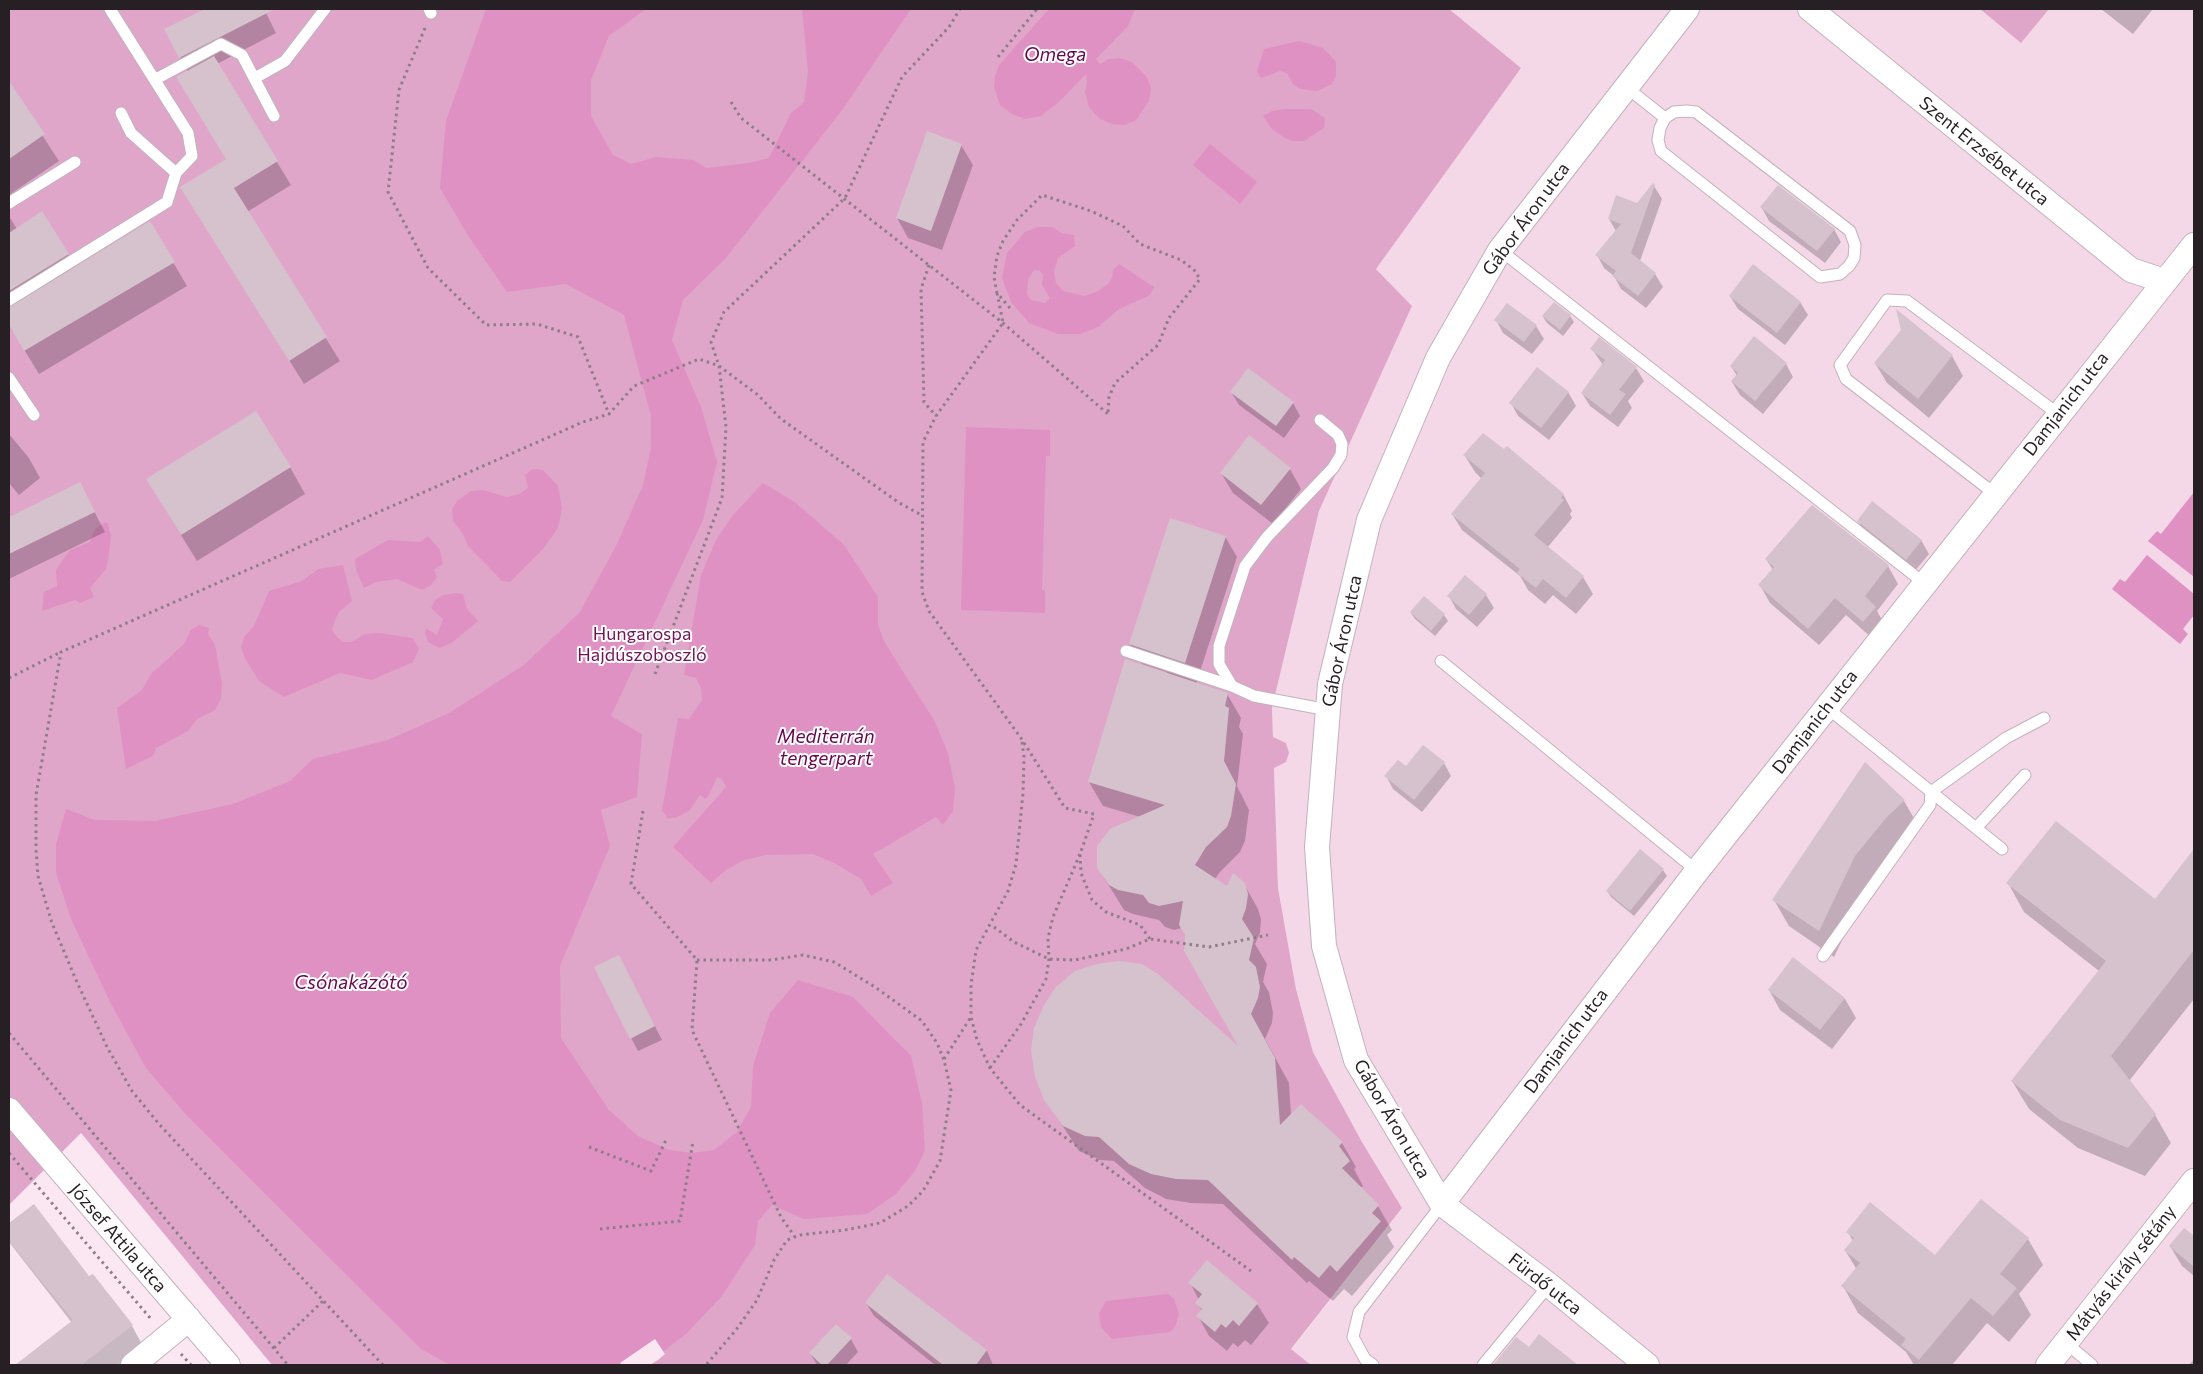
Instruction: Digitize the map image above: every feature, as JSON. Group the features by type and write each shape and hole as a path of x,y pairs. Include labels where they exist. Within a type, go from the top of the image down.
{"street":[{"name":"Gábor Áron utca","path":"1442,1204 1356,1060 1324,946 1317,847 1330,684 1369,520 1438,358 1500,250 1687,9"},
{"name":"Szent Erzsébet utca","path":"1810,9 2131,270 2164,281"},
{"name":"Damjanich utca","path":"1442,1204 1696,871 2194,245"},
{"name":"József Attila utca","path":"9,1110 228,1365"},
{"name":"Mátyás király sétány","path":"2048,1365 2194,1180"},
{"name":"Fürdő utca","path":"1442,1204 1549,1286 1647,1365"},
{"path":"133,1365 189,1319"}],"lane":[{"path":"9,300 167,202 176,173 192,156 188,134 156,79 110,9"},
{"path":"255,78 285,61 325,9"},
{"path":"156,79 221,44 242,55 274,116"},
{"path":"1626,87 1665,118"},
{"path":"1674,112 1696,112 1850,232 1855,245 1854,258 1849,266 1840,274 1820,277 1661,151 1658,140 1660,128 1665,118 1674,112"},
{"path":"121,113 131,133 176,173"},
{"path":"9,203 75,162"},
{"path":"1500,250 1924,583"},
{"path":"1995,494 1846,379 1840,365 1887,300 1907,301 2058,414"},
{"path":"9,378 34,415"},
{"path":"1232,686 1219,664 1219,646 1245,566 1267,537 1334,468 1341,455 1342,444 1338,435 1320,420"},
{"path":"1126,651 1232,686 1254,696 1328,710"},
{"path":"1441,661 1696,871"},
{"path":"1826,707 2002,849"},
{"path":"1823,956 1930,805 1931,792 2006,738 2044,718"},
{"path":"1976,828 2025,775"},
{"path":"1373,1365 1365,1359 1353,1337 1359,1312 1442,1204"},
{"path":"1483,1365 1549,1286"},
{"path":"2066,1343 2092,1365"}],"path":[{"path":"655,674 722,498 726,428 719,366 712,342 724,312 845,198 902,77 949,27 960,9"},
{"path":"998,57 1037,9"},
{"path":"430,11 399,90 388,192 428,268 486,325 537,324 578,336 609,414"},
{"path":"732,102 740,118 1003,323 1108,414 1109,397 1115,383 1158,345 1169,318 1200,279 1194,270 1180,260 1140,244 1123,226 1091,211 1042,195 1017,220 1003,241 996,263 994,277 1003,323 936,416 923,442 922,592 929,611 1021,738 1065,808 1094,814 1080,854 1053,917 1048,938 1049,959 1046,979 1021,1024 990,1068"},
{"path":"929,265 921,289 924,402 936,416"},
{"path":"997,293 1010,308"},
{"path":"9,678 61,652 583,422 609,414 634,386 699,359 719,366 758,395 781,419 898,502 923,516"},
{"path":"61,652 36,796 38,876 52,923 107,1047 132,1091 159,1124 383,1365"},
{"path":"1021,738 1024,757 1023,793 1016,864 1008,892 976,950 971,1017 977,1040 990,1068 1020,1105 1251,1271"},
{"path":"643,811 631,884 697,960 692,1030 730,1115 781,1217 795,1237"},
{"path":"1080,854 1081,873 1092,900 1106,912 1140,924 1150,939"},
{"path":"994,927 1014,942 1049,959 1075,960 1126,949 1150,939 1209,947 1268,935"},
{"path":"697,960 771,960 803,955 834,962 875,987 922,1021 937,1043 944,1060 951,1090 940,1161 923,1191 908,1206 880,1223 795,1237 787,1240 774,1260 757,1300 736,1330 706,1365"},
{"path":"944,1060 971,1017"},
{"path":"9,1033 288,1365"},
{"path":"589,1146 651,1170 666,1140"},
{"path":"600,1229 680,1220 693,1141"},
{"path":"9,1153 190,1365"},
{"path":"274,1348 323,1301"}],"shaded area":[{"path":"1449,9 1980,9 2021,42 2049,9 2194,9 2194,1365 1311,1365 1291,1350 1402,1208 1362,1142 1313,1052 1296,989 1278,888 1272,708 1319,511 1412,306 1376,269 1520,68"}],"green space":[{"name":"Hungarospa Hajdúszoboszló","path":"9,9 1449,9 1521,68 1376,269 1412,306 1319,511 1272,708 1273,737 1286,743 1289,753 1286,762 1274,768 1278,888 1296,989 1313,1052 1362,1142 1402,1208 1291,1349 1311,1365 272,1365 81,1133 9,1205"},
{"path":"1980,9 2049,9 2021,43"}],"water":[{"name":"Csónakázótó","path":"486,9 646,9 609,36 591,80 591,116 613,155 631,164 656,157 694,160 706,168 748,163 769,158 791,113 804,102 808,71 802,9 911,9 840,113 725,259 683,300 672,340 701,407 717,462 703,520 611,716 642,734 637,797 601,810 610,846 560,966 561,1038 609,1110 638,1136 669,1150 692,1153 714,1150 737,1132 751,1107 753,1066 770,1013 798,980 853,997 911,1056 922,1103 925,1151 915,1171 896,1194 867,1214 804,1219 772,1205 758,1221 755,1245 722,1296 687,1333 646,1365 450,1365 421,1349 188,1117 146,1068 110,1002 71,919 56,873 56,844 66,809 95,820 155,821 233,804 290,781 313,759 388,740 449,713 524,665 580,612 617,544 643,485 651,447 651,416 624,315 566,284 507,292 467,234 440,188 446,121"},
{"name":"Omega","path":"1049,9 1135,9 1128,26 1096,59 1100,64 1109,59 1120,58 1132,62 1147,77 1151,88 1149,101 1136,120 1125,125 1112,124 1100,119 1089,107 1085,92 1086,74 1059,102 1041,116 1025,119 1012,114 1000,105 994,87 999,65"},
{"path":"1299,41 1323,48 1336,62 1336,76 1332,84 1317,91 1300,89 1293,84 1287,73 1280,71 1261,78 1257,71 1264,49"},
{"path":"1311,109 1325,118 1324,128 1304,141 1292,141 1283,137 1271,128 1263,116 1272,111"},
{"path":"1210,144 1257,182 1240,204 1193,165"},
{"path":"1038,227 1052,227 1062,233 1074,235 1075,246 1058,258 1054,271 1056,283 1063,291 1085,296 1098,291 1108,284 1112,278 1113,270 1119,264 1154,287 1150,295 1119,309 1098,327 1081,334 1058,334 1029,323 1011,302 1002,278 1007,253 1025,232","holes":["1034,270 1040,271 1043,275 1042,285 1050,298 1045,303 1031,300 1027,294 1028,279"]},
{"path":"966,427 1050,430 1050,456 1046,456 1042,590 1045,590 1045,613 961,610"},
{"path":"532,469 543,470 558,486 562,509 558,528 543,549 510,582 502,581 468,546 463,534 453,521 452,509 457,501 471,491 483,490 507,497 519,494 528,488 525,475"},
{"name":"Mediterrán tengerpart","path":"763,483 796,503 844,545 878,597 878,625 885,643 934,720 948,753 955,788 953,811 943,825 936,817 873,854 893,883 871,896 861,879 836,864 813,854 767,855 744,860 726,870 711,883 673,847 726,787 722,779 717,777 709,795 705,799 700,795 689,811 668,819 662,810 678,718 689,719 702,700 701,688 696,678 684,675 701,575 716,540 733,515"},
{"path":"2194,492 2194,577 2148,541 2157,531 2161,534"},
{"path":"107,522 111,535 108,561 106,569 90,588 94,597 80,603 75,600 42,611 44,592 57,586 56,570 70,550 90,542 95,528"},
{"path":"428,536 440,550 443,564 434,570 437,577 431,585 422,590 397,579 376,582 364,588 356,570 355,559 388,540 420,542"},
{"path":"2147,555 2194,594 2194,615 2183,629 2188,634 2180,644 2112,589 2120,579 2125,582"},
{"path":"343,565 352,601 339,612 335,620 332,630 337,637 344,642 351,642 365,634 379,633 413,638 419,649 413,662 372,680 340,673 284,697 259,681 245,659 241,647 244,637 254,626 269,591 302,581 318,569"},
{"path":"463,594 467,609 478,621 453,642 440,648 428,642 425,634 426,628 437,635 443,619 431,608 435,600 443,595"},
{"path":"199,625 209,628 208,634 215,645 222,684 221,699 215,710 197,719 188,731 156,748 153,756 126,769 117,708 142,690 151,674 184,644 191,630"},
{"path":"1168,1294 1174,1299 1179,1314 1175,1327 1170,1332 1112,1339 1101,1327 1099,1313 1106,1301"}],"pier":[{"path":"655,1339 665,1354 658,1360 650,1365 622,1365 620,1363"}],"building":[{"path":"205,9 275,9 179,58 164,29"},
{"path":"214,56 278,161 234,188 327,337 289,361 180,187 226,159 176,77"},
{"path":"9,81 45,134 9,159"},
{"path":"927,131 962,144 931,231 896,218"},
{"path":"1653,183 1655,185 1631,253 1656,273 1638,296 1612,276 1616,271 1595,255 1621,224 1608,219 1616,195 1637,203"},
{"path":"1778,185 1835,229 1817,251 1760,207"},
{"path":"42,211 69,254 9,291 9,233"},
{"path":"150,221 175,262 24,351 9,325 9,307"},
{"path":"1753,264 1801,302 1777,333 1729,296"},
{"path":"1554,302 1571,315 1560,330 1542,316"},
{"path":"1507,303 1537,325 1524,342 1494,320"},
{"path":"1896,309 1953,355 1918,399 1874,363 1901,330"},
{"path":"1754,336 1787,363 1755,401 1731,381 1738,373 1730,366"},
{"path":"1599,337 1637,367 1619,390 1626,394 1610,415 1581,393 1605,360 1590,349"},
{"path":"1537,367 1569,392 1541,428 1509,403"},
{"path":"1248,368 1294,402 1276,426 1230,392"},
{"path":"256,411 291,467 181,535 146,479"},
{"path":"1483,433 1504,449 1507,446 1564,494 1561,498 1564,500 1534,535 1584,576 1566,598 1543,579 1536,588 1517,573 1520,569 1451,514 1485,473 1463,455"},
{"path":"1249,435 1291,468 1261,505 1220,473"},
{"path":"80,482 95,512 9,554 9,517"},
{"path":"1872,501 1922,540 1906,560 1857,521"},
{"path":"1812,505 1889,565 1865,596 1876,607 1863,622 1835,598 1808,629 1758,585 1774,567 1765,559"},
{"path":"1170,518 1226,536 1185,663 1129,644"},
{"path":"1465,575 1487,594 1469,615 1447,596"},
{"path":"1424,596 1445,614 1431,631 1410,612"},
{"path":"1125,659 1228,693 1225,706 1229,708 1224,761 1236,784 1231,816 1227,827 1206,847 1195,865 1227,886 1233,873 1245,883 1248,894 1242,919 1254,938 1249,960 1256,967 1260,987 1258,998 1251,1014 1275,1058 1280,1125 1301,1104 1343,1142 1339,1146 1350,1161 1342,1168 1379,1205 1372,1213 1381,1221 1337,1272 1330,1265 1319,1278 1294,1257 1292,1260 1208,1180 1176,1179 1151,1174 1129,1164 1099,1137 1085,1136 1063,1126 1044,1100 1035,1077 1031,1050 1034,1028 1044,1005 1056,987 1075,971 1097,964 1119,961 1142,964 1157,973 1238,1046 1184,951 1185,935 1179,925 1183,901 1159,906 1149,903 1143,895 1118,890 1109,885 1097,868 1097,846 1110,829 1165,805 1088,782"},
{"path":"1423,745 1445,762 1414,800 1384,776 1398,760 1406,766"},
{"path":"1865,762 1905,800 1886,818 1855,856 1819,931 1772,900"},
{"path":"2056,821 2155,899 2194,849 2194,950 2111,1056 2156,1114 2128,1148 2060,1120 2011,1081 2106,961 2006,883"},
{"path":"1640,849 1664,869 1630,911 1606,891"},
{"path":"619,955 655,1026 630,1039 594,967"},
{"path":"1793,957 1845,998 1820,1030 1768,990"},
{"path":"1981,1199 2029,1238 2000,1274 2017,1288 1993,1316 1971,1298 1919,1360 1901,1345 1906,1339 1841,1286 1860,1263 1844,1250 1854,1238 1846,1232 1870,1202 1935,1255"},
{"path":"34,1204 89,1276 93,1274 133,1325 81,1365 15,1365 73,1320 9,1241 9,1223"},
{"path":"2184,1228 2194,1236 2194,1267 2169,1246"},
{"path":"1207,1260 1258,1303 1239,1326 1233,1320 1226,1328 1221,1324 1215,1332 1196,1316 1202,1309 1195,1303 1202,1294 1188,1283"},
{"path":"887,1274 987,1350 976,1365 943,1365 865,1303"},
{"path":"836,1324 852,1338 827,1365 822,1365 809,1353"},
{"path":"1539,1334 1578,1365 1493,1365 1516,1337 1529,1347"}]}
